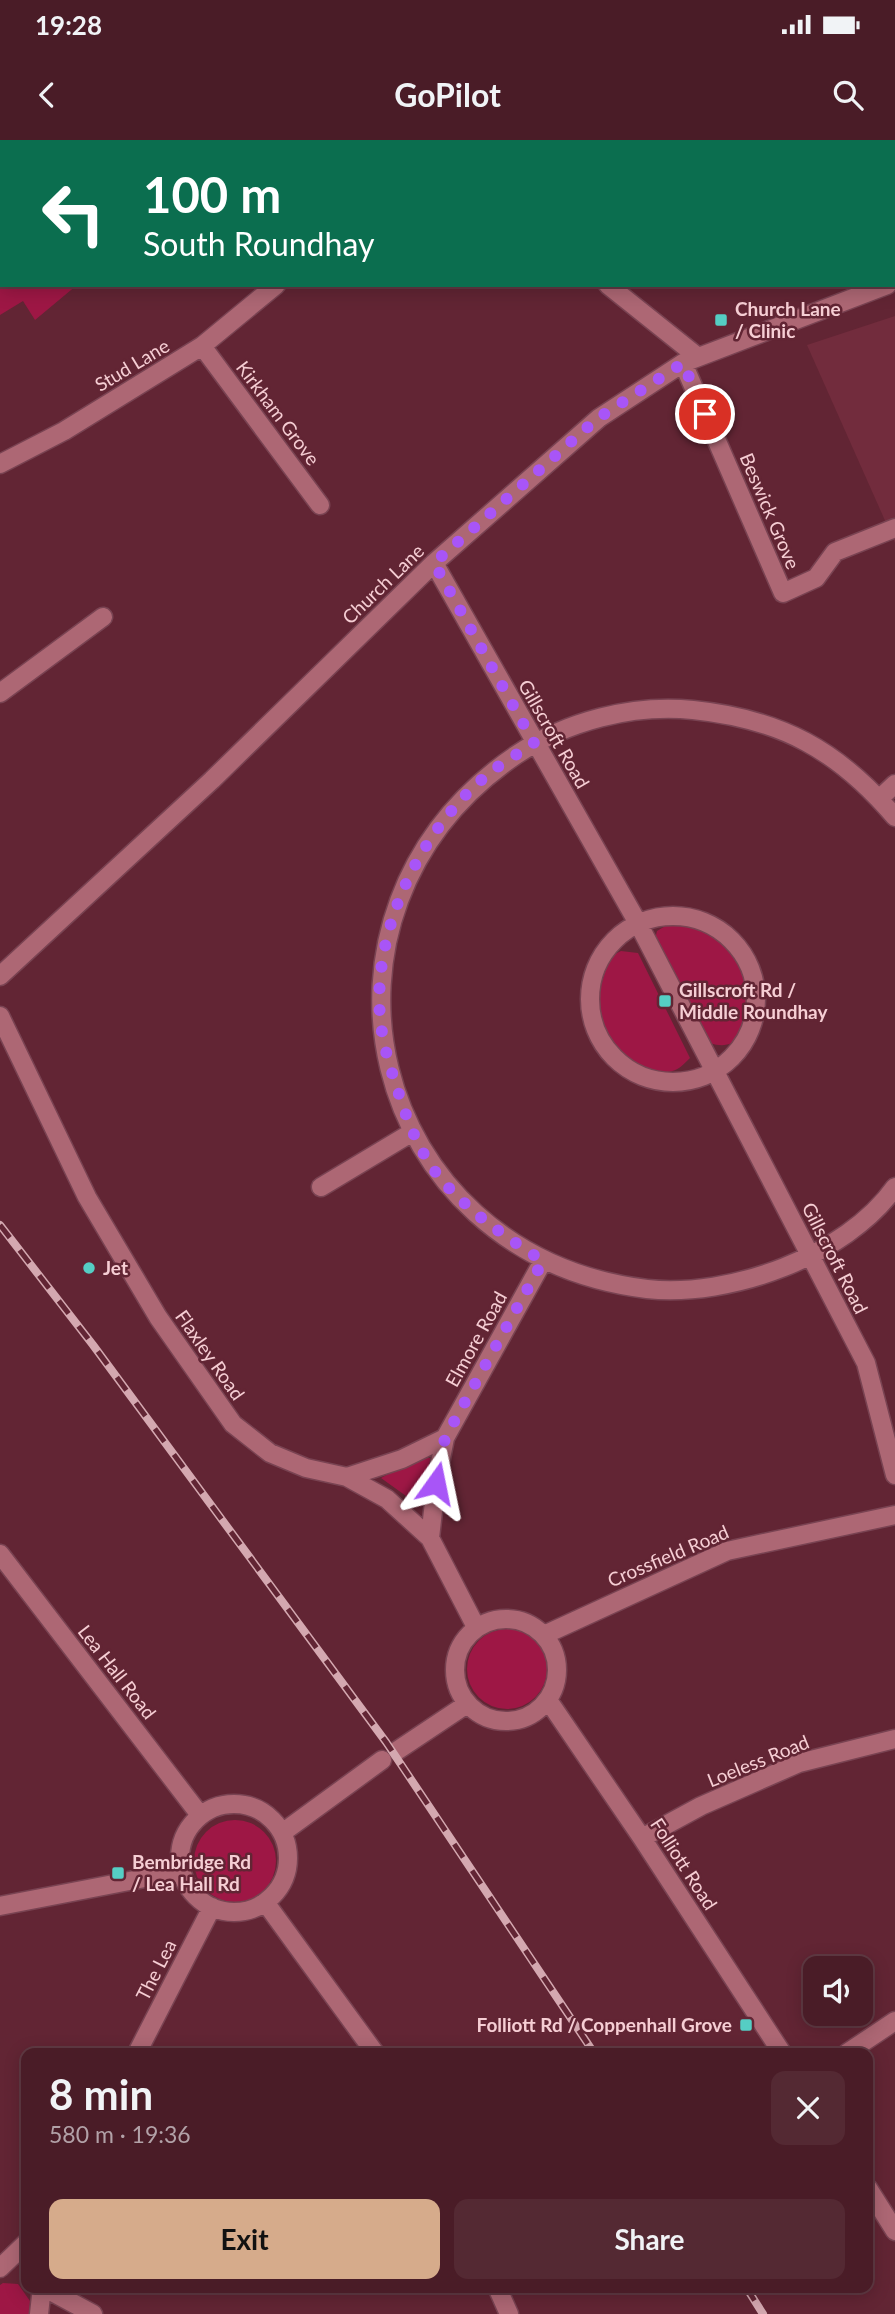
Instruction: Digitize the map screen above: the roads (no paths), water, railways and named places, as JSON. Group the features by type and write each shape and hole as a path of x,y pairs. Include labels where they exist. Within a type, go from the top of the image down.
{"street":[{"name":"Stud Lane","path":"0,464 64,431 202,346 274,287"},
{"path":"610,287 691,360"},
{"name":"Church Lane","path":"0,976 212,780 434,563 598,418 691,360 882,287"},
{"name":"Kirkham Grove","path":"202,346 320,505"},
{"name":"Beswick Grove","path":"691,360 783,593 816,578 835,552 895,528"},
{"name":"Gillscroft Road","path":"434,563 639,925 866,1363 895,1475"},
{"path":"0,693 103,617"},
{"path":"895,817 845,765 804,740 729,713 679,709 630,710 576,725 534,743 486,776 458,804 416,865 398,906 387,941 380,1014 386,1052 411,1133 446,1184 503,1235 543,1261 631,1286 675,1292 724,1285 810,1255 853,1232 895,1187"},
{"path":"879,799 895,784"},
{"path":"664,917 688,917 713,925 731,940 749,965 757,998 752,1028 737,1051 712,1069 682,1081 657,1083 618,1063 599,1043 593,1030 589,998 597,967 606,951 639,925 664,917"},
{"name":"Flaxley Road","path":"0,1016 87,1197 158,1317 233,1424 270,1453 306,1468 347,1477 387,1499 429,1538 476,1627"},
{"path":"321,1187 411,1133"},
{"name":"Elmore Road","path":"429,1538 445,1438 543,1261"},
{"path":"347,1477 402,1459 445,1438"},
{"name":"Crossfield Road","path":"544,1635 727,1550 895,1515"},
{"name":"Lea Hall Road","path":"0,1554 200,1815"},
{"path":"511,1618 529,1624 544,1635 554,1650 557,1669 548,1700 531,1714 515,1720 497,1720 481,1714 467,1704 457,1685 455,1663 462,1643 476,1627 493,1620 511,1618"},
{"name":"Folliott Road","path":"548,1700 779,2048"},
{"path":"398,1750 467,1704"},
{"name":"Loeless Road","path":"642,1838 701,1807 799,1763 895,1739"},
{"path":"282,1833 382,1760"},
{"path":"236,1804 255,1808 271,1818 282,1833 288,1852 287,1871 279,1889 265,1902 248,1910 230,1912 212,1907 198,1898 181,1871 180,1850 187,1831 200,1815 217,1806 236,1804"},
{"path":"0,1906 181,1871"},
{"path":"265,1902 371,2048"},
{"name":"The Lea","path":"140,2048 212,1907"},
{"path":"854,2048 895,2021"},
{"path":"873,2196 895,2231"},
{"path":"1,2265 21,2247"},
{"path":"40,2314 42,2293"},
{"path":"53,2293 93,2314"},
{"path":"503,2293 509,2314"}],"railway":[{"path":"0,1225 93,1345 386,1742 591,2048"},
{"path":"750,2293 763,2314"}],"place":[{"name":"Church Lane / Clinic","path":"721,320"},
{"name":"Gillscroft Rd / Middle Roundhay","path":"665,1001"},
{"name":"Jet","path":"89,1268"},
{"name":"Bembridge Rd / Lea Hall Rd","path":"118,1873"},
{"name":"Folliott Rd / Coppenhall Grove","path":"746,2025"}]}
